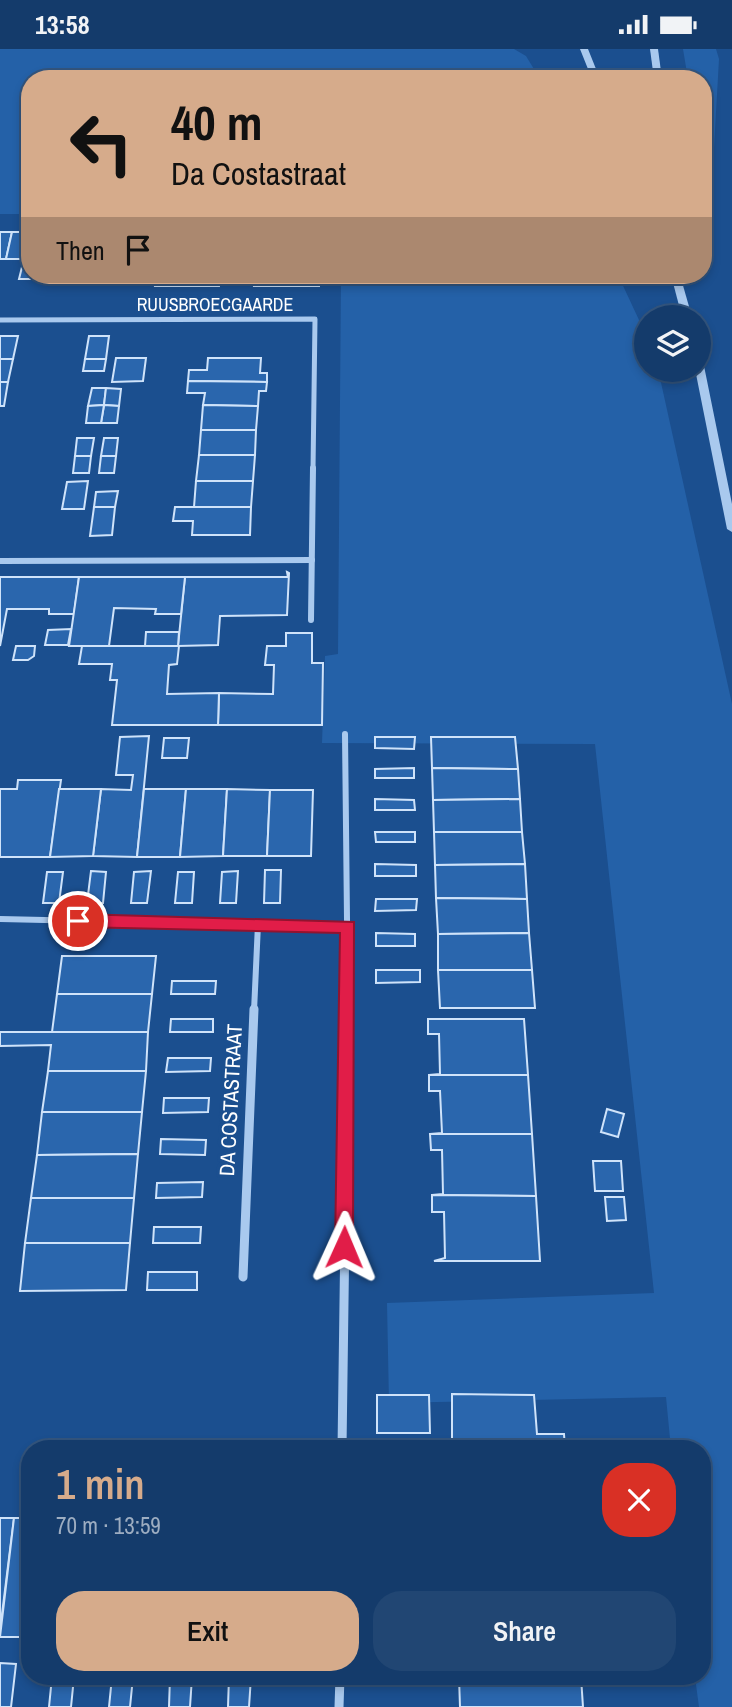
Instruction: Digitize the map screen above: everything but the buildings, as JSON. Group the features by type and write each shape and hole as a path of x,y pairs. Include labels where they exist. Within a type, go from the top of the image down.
{"street":[{"path":"584,49 592,70"},
{"path":"654,49 657,70"},
{"path":"678,284 684,305"},
{"name":"RUUSBROECGAARDE","path":"0,320 315,319 311,620"},
{"path":"702,382 732,529"},
{"path":"0,561 312,560"},
{"path":"342,1440 349,927 345,734"},
{"path":"0,919 349,927"},
{"name":"DA COSTASTRAAT","path":"243,1277 258,924"},
{"path":"339,1707 340,1685"}],"shaded area":[{"path":"0,49 514,49 526,56 535,70 21,70 21,214 0,214"},
{"path":"683,49 716,49 719,59 712,183 712,70 686,70"},
{"path":"341,284 622,284 634,309 634,382 661,382 732,704 732,1707 699,1707 696,1685 711,1685 711,1440 670,1440 666,1397 389,1403 387,1303 654,1293 595,744 322,743 325,656 338,654"}],"route":[{"path":"78,921 349,927 344,1247"}]}
